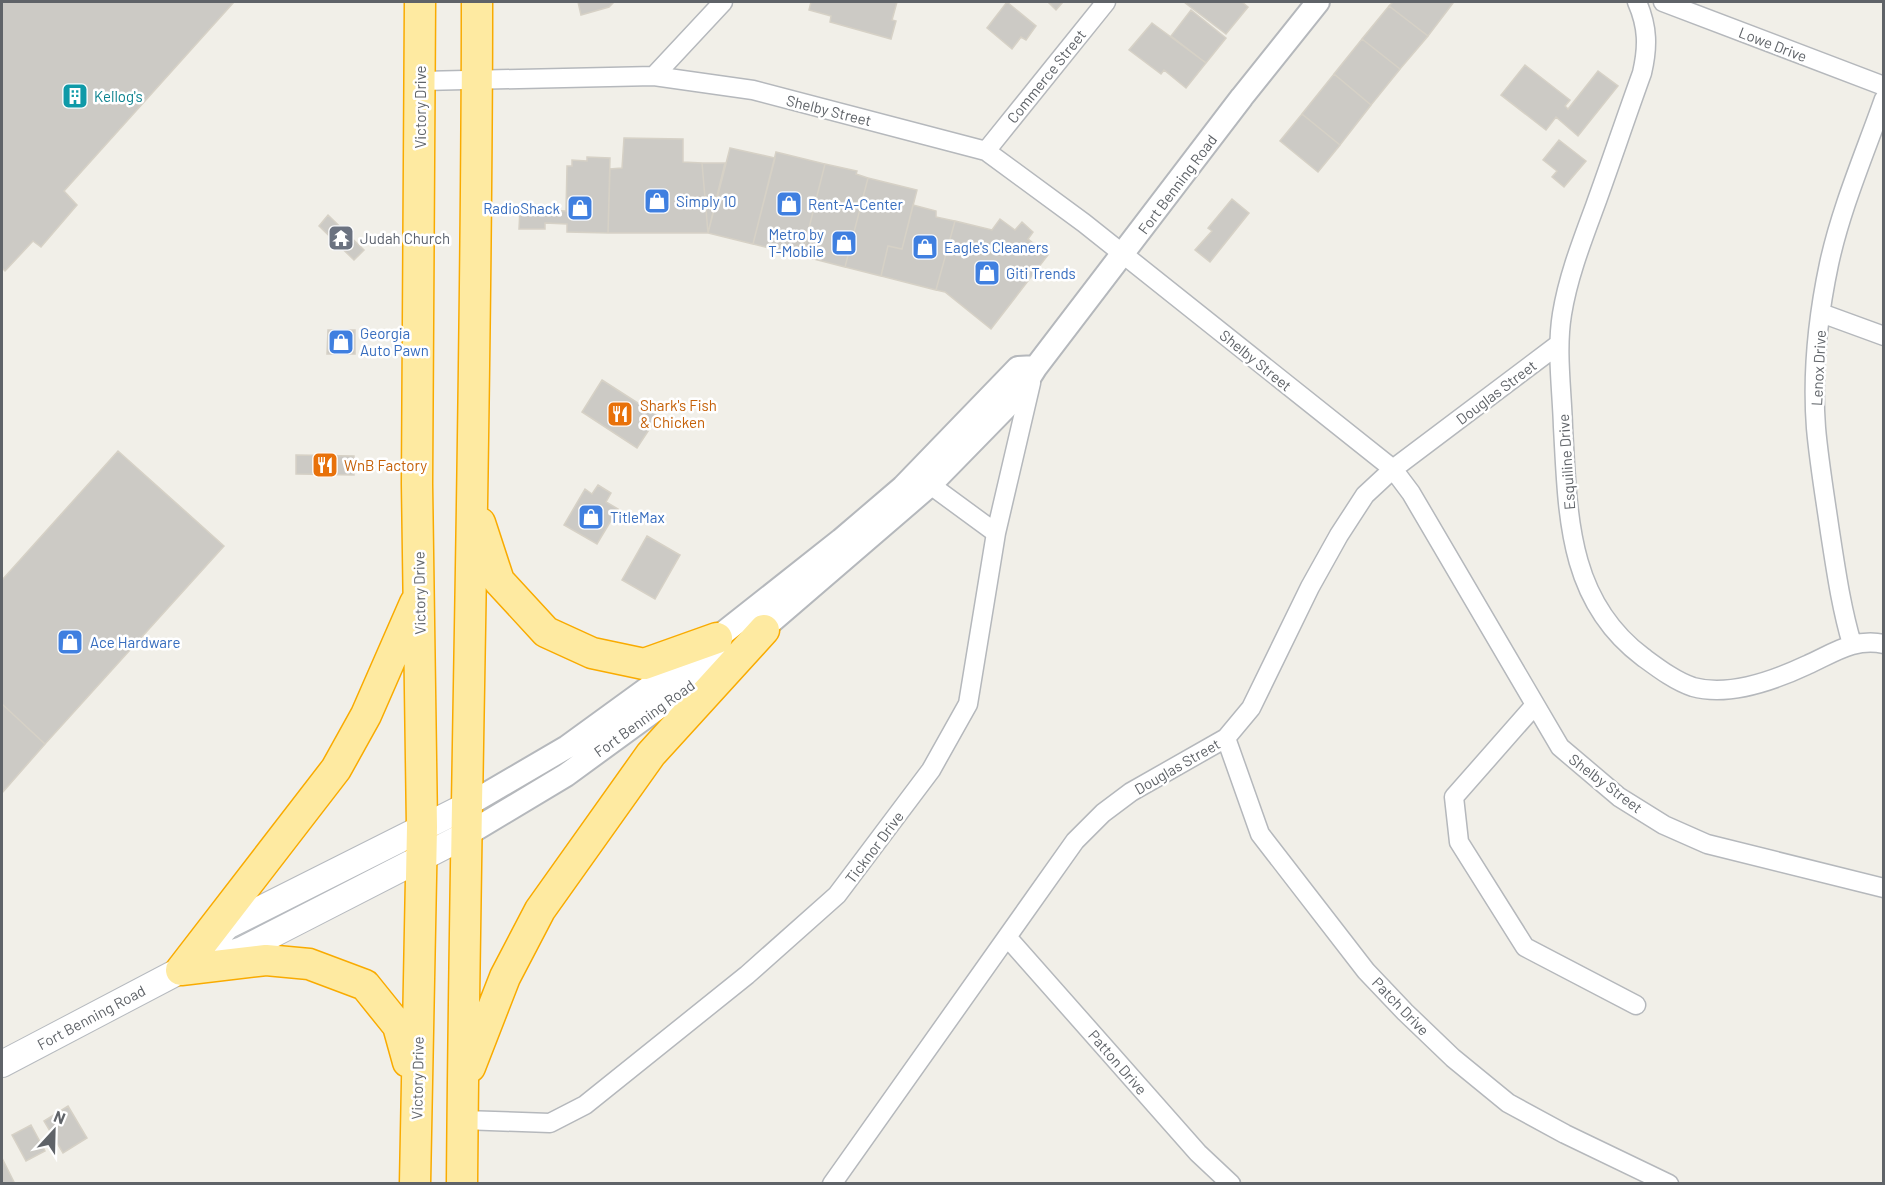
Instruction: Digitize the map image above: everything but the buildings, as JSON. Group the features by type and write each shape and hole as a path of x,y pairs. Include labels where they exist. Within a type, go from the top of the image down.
{"highway":[{"name":"Victory Drive","path":"415,1184 422,827 417,484 420,2"},
{"path":"462,1184 466,821 473,500 477,2"},
{"path":"473,500 499,581 546,632 592,653 644,664 717,638"},
{"path":"181,970 336,769 366,715 420,593"},
{"path":"463,1084 505,977 540,910 651,754 764,630"},
{"path":"181,970 266,960 309,964 365,984 398,1026 417,1098"}],"main road":[{"name":"Fort Benning Road","path":"181,970 227,926 422,827 466,821"},
{"name":"Fort Benning Road","path":"2,1064 181,970 242,950 421,860 466,821"}],"street":[{"path":"654,76 723,2"},
{"name":"Commerce Street","path":"986,151 1106,2"},
{"name":"Fort Benning Road","path":"466,821 566,775 764,630 923,479 1019,394 1036,367 1242,97 1318,2"},
{"name":"Esquiline Drive","path":"1637,2 1644,18 1648,47 1642,73 1579,249 1562,314 1560,344 1567,495 1575,554 1592,602 1619,639 1661,670 1694,687 1729,689 1766,681 1852,644 1874,642 1884,644"},
{"name":"Lowe Drive","path":"1663,2 1884,86"},
{"name":"Shelby Street","path":"421,81 654,76 753,90 986,151 1123,255 1393,469 1411,493 1560,747 1619,796 1665,825 1707,844 1884,888"},
{"name":"Lenox Drive","path":"1852,644 1842,611 1816,426 1821,313 1839,226 1884,99"},
{"path":"1821,313 1884,336"},
{"name":"Douglas Street","path":"832,1184 1075,841 1103,813 1131,792 1226,738 1251,708 1339,535 1365,495 1393,469 1560,344"},
{"name":"Ticknor Drive","path":"463,1120 550,1123 585,1105 747,975 837,895 931,770 968,704 996,533 1024,407 1036,367"},
{"path":"923,479 996,533"},
{"name":"Fort Benning Road","path":"466,821 717,638 841,540 923,479"},
{"path":"1535,705 1454,797 1459,842 1525,947 1636,1005"},
{"name":"Patch Drive","path":"1226,738 1260,834 1366,971 1405,1012 1453,1058 1508,1103 1565,1134 1669,1184"},
{"name":"Patton Drive","path":"1008,938 1198,1153 1231,1184"}],"place":[{"name":"Kellog's","path":"75,96"},
{"name":"Simply 10","path":"657,201"},
{"name":"Rent-A-Center","path":"789,204"},
{"name":"RadioShack","path":"580,208"},
{"name":"Judah Church","path":"341,238"},
{"name":"Metro by T-Mobile","path":"844,243"},
{"name":"Eagle's Cleaners","path":"925,247"},
{"name":"Giti Trends","path":"987,273"},
{"name":"Georgia Auto Pawn","path":"341,342"},
{"name":"Shark's Fish & Chicken","path":"620,414"},
{"name":"WnB Factory","path":"325,465"},
{"name":"TitleMax","path":"591,517"},
{"name":"Ace Hardware","path":"70,642"}]}
